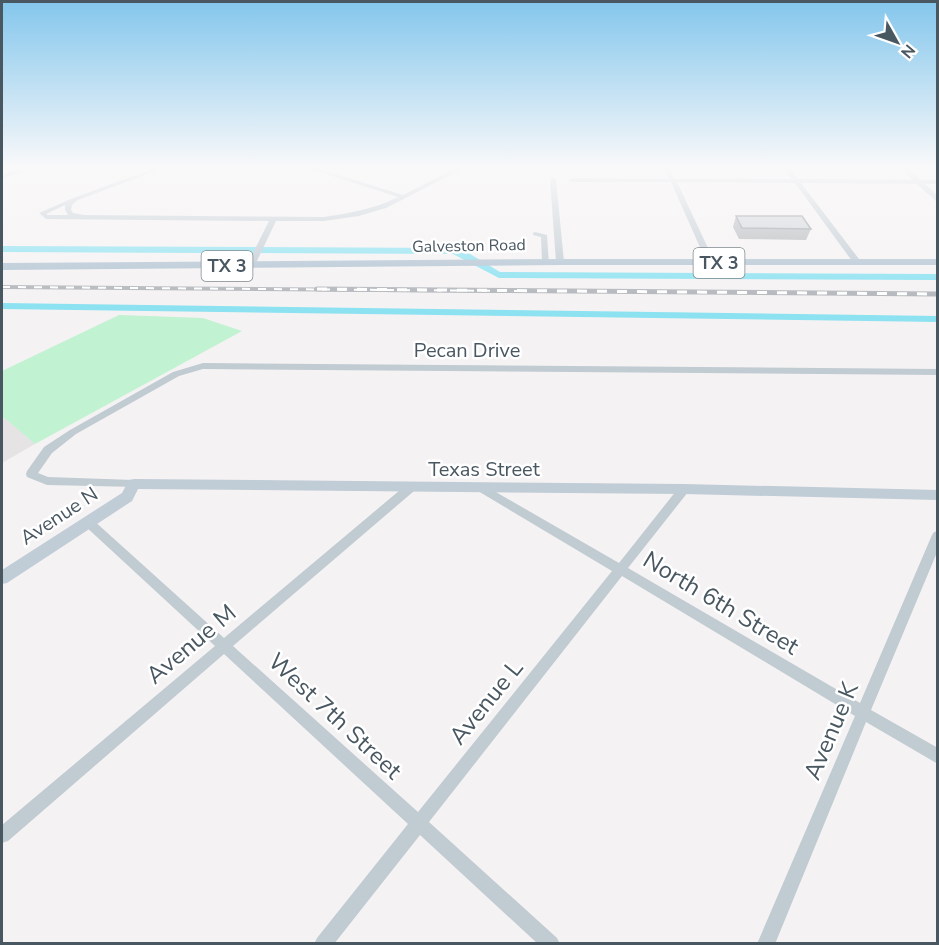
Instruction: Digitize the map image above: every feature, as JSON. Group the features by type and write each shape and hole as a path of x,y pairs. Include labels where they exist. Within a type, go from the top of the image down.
{"main road":[{"name":"Galveston Road","path":"2,267 253,260 453,263 938,262"}],"street":[{"path":"47,210 42,213 43,216 324,219 373,210"},
{"path":"68,210 71,215 84,217"},
{"path":"556,210 560,262"},
{"path":"686,210 711,263"},
{"path":"818,210 858,263"},
{"path":"253,260 274,218"},
{"path":"535,234 543,235 546,262"},
{"name":"Pecan Drive","path":"31,474 48,450 73,432 167,378 203,366 938,372"},
{"name":"Texas Street","path":"31,474 47,481 134,484 684,489 938,495"},
{"name":"Avenue N","path":"2,578 127,497 134,484"},
{"name":"Avenue M","path":"2,835 410,488"},
{"name":"North 6th Street","path":"482,488 938,757"},
{"name":"Avenue L","path":"322,944 684,489"},
{"name":"West 7th Street","path":"88,522 551,944"},
{"name":"Avenue K","path":"766,944 938,535"}],"shaded area":[{"path":"2,416 35,444 2,463"}],"green space":[{"path":"119,315 203,318 242,331 35,444 2,416 2,371"}],"building":[{"path":"736,216 802,216 811,229 742,228"}],"waterway":[{"path":"2,249 454,251 499,275 938,277"},
{"path":"2,306 938,319"}],"railway":[{"path":"2,287 517,291"},
{"path":"317,289 938,294"}]}
